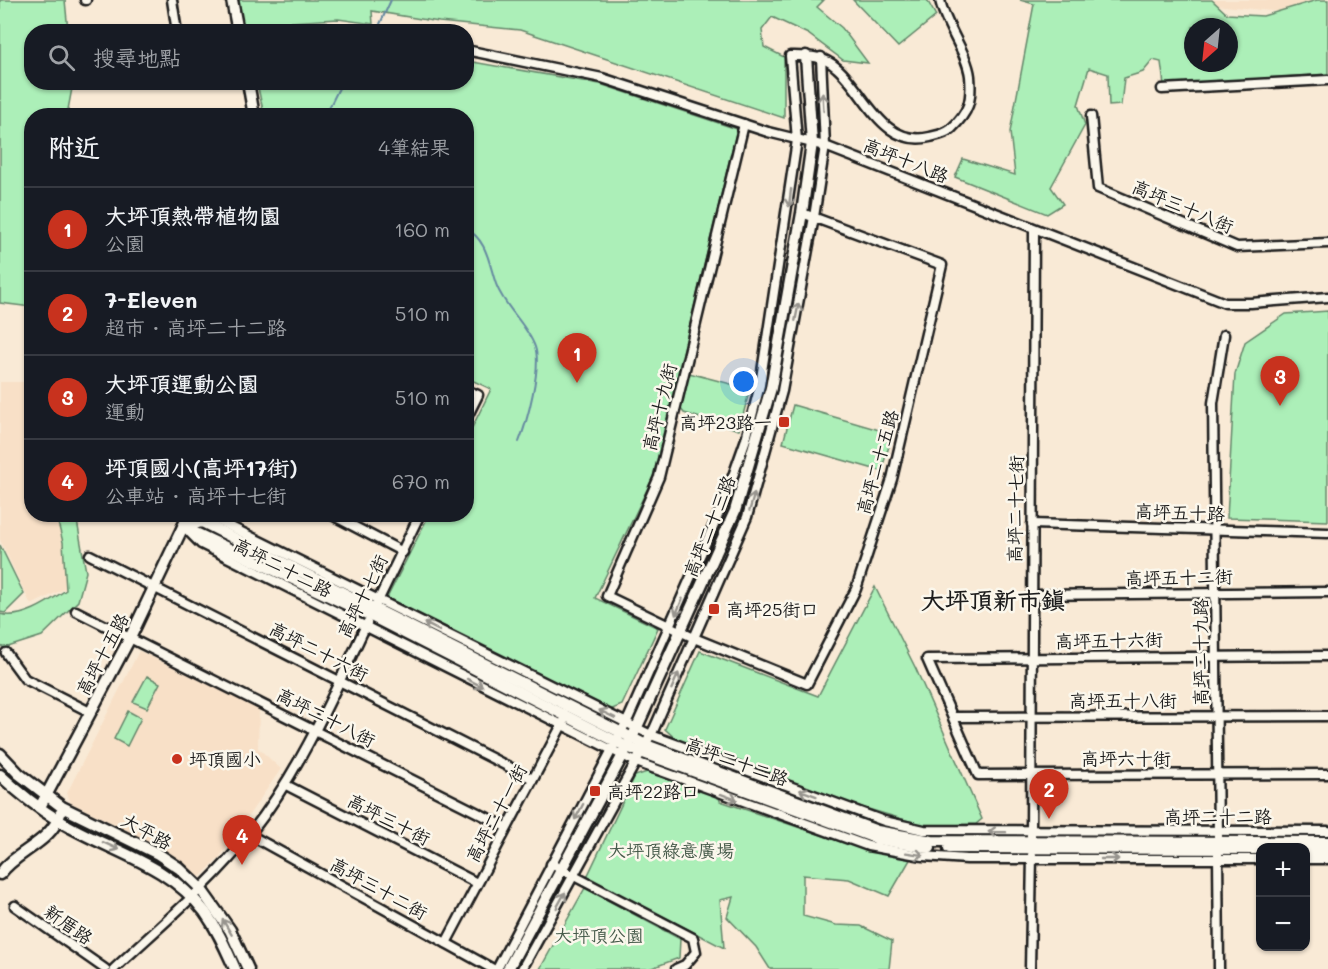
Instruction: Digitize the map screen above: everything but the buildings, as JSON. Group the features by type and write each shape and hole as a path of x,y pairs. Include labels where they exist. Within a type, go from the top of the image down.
{"street":[{"path":"172,0 176,24"},
{"path":"232,0 236,24"},
{"path":"806,56 820,57 837,67 878,119 896,134 920,139 946,133 966,115 971,94 969,73 934,0"},
{"path":"940,0 944,18"},
{"name":"高坪十八路","path":"474,52 602,78 744,124 825,146 1225,303 1328,297"},
{"name":"高坪二十三路","path":"495,969 556,867 682,632 735,512 758,442 771,388 802,213 812,143 806,56 790,56 797,140 760,385 746,439 723,504 624,740"},
{"name":"高坪二十三路","path":"522,969 643,749 750,507 782,391 814,217 825,146 820,57"},
{"path":"1162,89 1328,80"},
{"path":"249,90 253,108"},
{"name":"高坪三十八街","path":"1091,116 1098,188 1237,247 1328,243"},
{"name":"高坪十九街","path":"694,638 607,596 659,477 744,124"},
{"name":"高坪二十五路","path":"694,638 807,684 856,589 892,479 942,266 802,213"},
{"name":"高坪二十七街","path":"1030,969 1034,229"},
{"name":"高坪二十九路","path":"1219,969 1213,403 1224,335"},
{"name":"高坪十五路","path":"40,807 130,638 185,522"},
{"path":"183,527 189,522"},
{"name":"高坪二十二路","path":"219,522 375,608 572,707 624,740 878,839 929,848 1328,842"},
{"path":"345,522 403,552"},
{"name":"高坪十七街","path":"191,897 250,835 286,785 416,522"},
{"name":"高坪五十路","path":"1032,524 1328,532"},
{"name":"高坪二十二路","path":"183,527 375,608 572,707 624,740 643,749 884,821 924,830 1032,845 1218,845 1256,849"},
{"name":"高坪二十二路","path":"183,527 201,544 562,726 624,740"},
{"name":"高坪二十六街","path":"90,555 533,779"},
{"name":"高坪五十二街","path":"1031,595 1328,592"},
{"name":"高坪二十八街","path":"76,610 506,827"},
{"path":"6,653 25,679 90,712"},
{"name":"高坪五十六街","path":"927,659 1217,655 1328,656"},
{"name":"高坪六十街","path":"927,659 978,775 1328,774"},
{"name":"高坪二十一街","path":"446,943 572,707"},
{"name":"高坪五十八街","path":"954,717 1328,716"},
{"name":"大平路","path":"0,754 19,774 62,807 159,854 200,888 230,930 248,969"},
{"name":"大平路","path":"0,775 58,821 151,865 191,897 220,935 235,969"},
{"name":"高坪三十街","path":"286,785 477,883"},
{"path":"0,874 9,862 50,832 58,821 62,807"},
{"name":"高坪二十二路","path":"1218,845 1328,831"},
{"name":"高坪三十二街","path":"250,835 495,969"},
{"name":"高坪二十二路","path":"1218,845 1256,858"},
{"path":"1310,850 1328,850"},
{"path":"1310,859 1328,859"},
{"path":"556,867 693,938 696,952 685,965 676,969"},
{"name":"高坪二十三路","path":"508,969 556,867"},
{"path":"114,969 191,897"},
{"name":"新厝路","path":"15,906 105,969"}],"shaded area":[{"path":"1169,0 1328,0 1328,17"},
{"path":"0,382 24,382 24,522 60,522 64,531 68,587 31,605 0,540"},
{"name":"坪頂國小","path":"139,651 259,709 258,748 281,769 219,858 200,877 121,827 71,803 67,793"}],"green space":[{"path":"0,0 65,0 67,24 24,24 24,90 72,90 68,108 24,108 24,306 0,303"},
{"path":"238,0 824,0 817,7 842,28 868,63 843,60 808,34 772,17 762,30 764,47 784,57 784,118 520,30 439,22 372,11 373,24 338,19 280,24 243,24"},
{"path":"853,0 927,0 936,16 898,47"},
{"path":"1020,0 1212,0 1227,14 1263,16 1317,0 1328,0 1328,74 1164,85 1161,62 1153,60 1143,72 1124,78 1121,105 1109,106 1108,74 1089,68 1078,105 1085,125 1051,187 1063,204 1047,214 955,177 963,159 1015,175 1010,132 1034,4"},
{"path":"474,62 600,84 737,129 653,477 595,598 658,628 622,705 610,710 387,598 425,522 474,522 474,424 491,389 474,381 474,108 262,108 259,90 474,90"},
{"path":"1328,311 1328,521 1227,518 1235,374 1245,342 1286,314"},
{"path":"689,373 750,389 739,430 684,413 681,409"},
{"path":"793,405 893,434 881,471 783,443"},
{"path":"58,522 77,522 86,572 78,601 42,636 5,648 0,646 0,614 26,612 66,590 63,542"},
{"path":"0,545 24,594 5,613 0,612"},
{"path":"875,587 916,669 982,819 976,824 926,826 858,806 712,755 678,741 665,729 700,651 818,696"},
{"path":"147,676 160,683 147,708 133,702"},
{"path":"128,711 141,718 127,746 114,739"},
{"name":"大坪頂綠意廣場","path":"647,772 719,796 720,801 857,847 911,858 889,896 849,879 803,875 803,916 836,925 861,926 892,941 889,969 770,969 756,947 727,917 733,897 720,900 724,948 587,877 635,776"},
{"name":"大坪頂公園","path":"585,888 680,939 679,958 649,969 540,969"}],"waterway":[{"path":"380,24 391,0"},
{"path":"329,108 338,90"},
{"path":"474,234 483,246 504,300 527,331 537,356 535,381 519,442"}],"place":[{"name":"大坪頂熱帶植物園","path":"577,383"},
{"name":"大坪頂運動公園","path":"1280,406"},
{"name":"高坪23路一","path":"784,422"},
{"name":"高坪25街口","path":"714,609"},
{"name":"坪頂國小","path":"177,759"},
{"name":"高坪22路口","path":"595,791"},
{"name":"7-Eleven","path":"1049,819"},
{"name":"坪頂國小(高坪17街)","path":"242,865"}],"district":[{"name":"大坪頂新市鎮","path":"993,599"}]}
